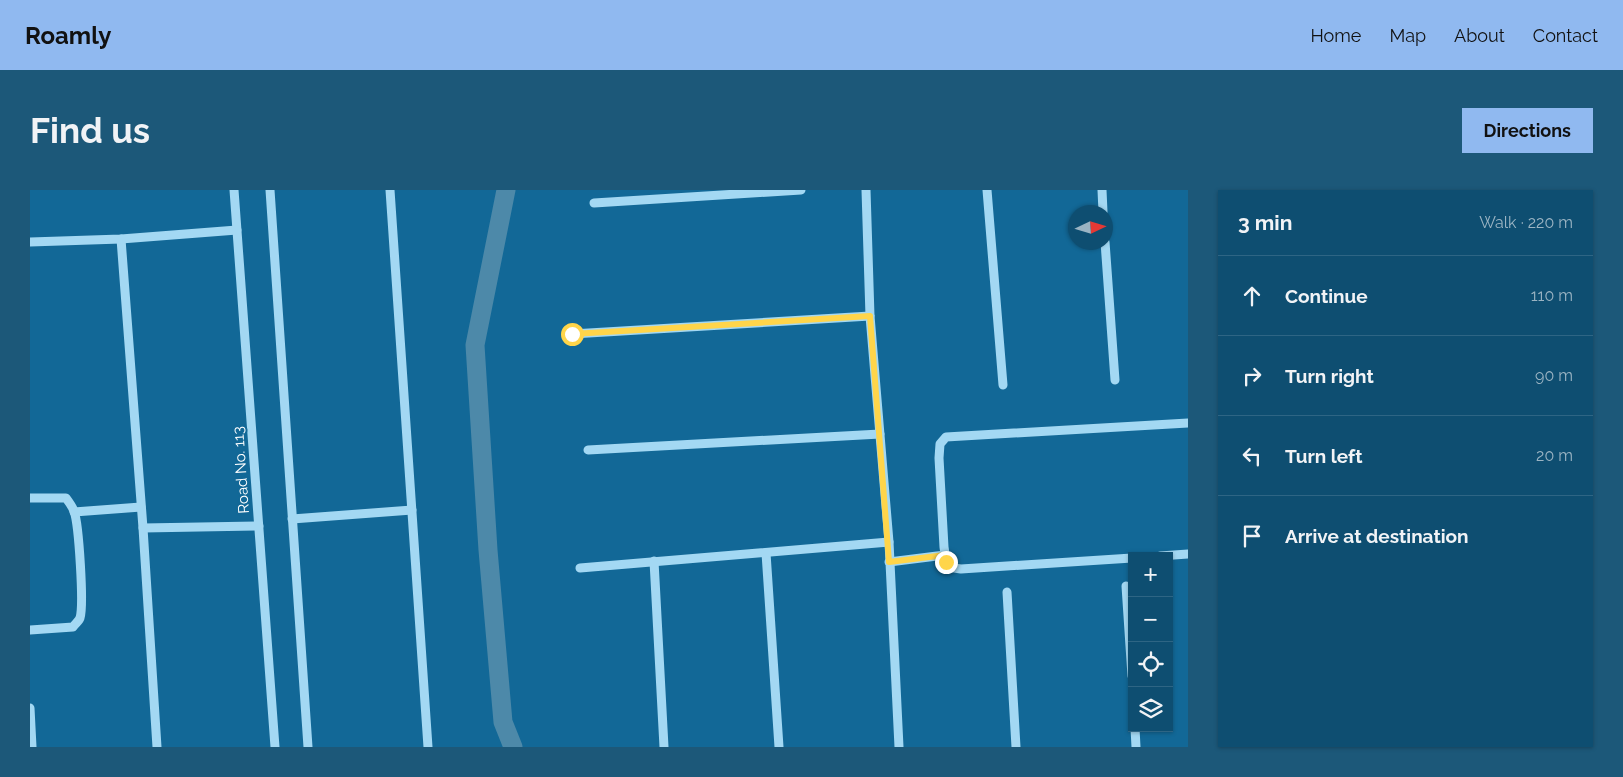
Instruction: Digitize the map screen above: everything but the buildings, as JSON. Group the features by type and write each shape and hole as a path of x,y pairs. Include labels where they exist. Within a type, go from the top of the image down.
{"street":[{"name":"Road No. 113","path":"234,190 275,747"},
{"path":"270,190 308,747"},
{"path":"390,190 428,747"},
{"path":"594,203 801,190"},
{"path":"866,190 870,316 888,542 898,747"},
{"path":"987,190 1003,385"},
{"path":"1102,190 1103,205"},
{"path":"30,242 120,239 237,230"},
{"path":"120,239 143,528 157,747"},
{"path":"1106,250 1115,380"},
{"path":"572,334 870,316"},
{"path":"1128,558 954,568 946,562 945,555 939,458 940,444 946,437 1188,423"},
{"path":"588,450 880,434"},
{"path":"30,498 66,498 74,512 80,554 80,618 73,627 30,630"},
{"path":"74,512 141,507"},
{"path":"292,519 412,510"},
{"path":"143,528 259,526"},
{"path":"580,568 888,542"},
{"path":"766,553 779,747"},
{"path":"1173,555 1188,554"},
{"path":"889,562 945,555"},
{"path":"654,561 664,747"},
{"path":"1126,586 1130,642"},
{"path":"1007,592 1016,747"},
{"path":"30,708 32,747"},
{"path":"1135,732 1136,747"}],"waterway":[{"path":"506,190 475,345 488,550 503,722 513,747"}],"route":[{"path":"572,334 870,316 889,562 945,555 946,562"}]}
